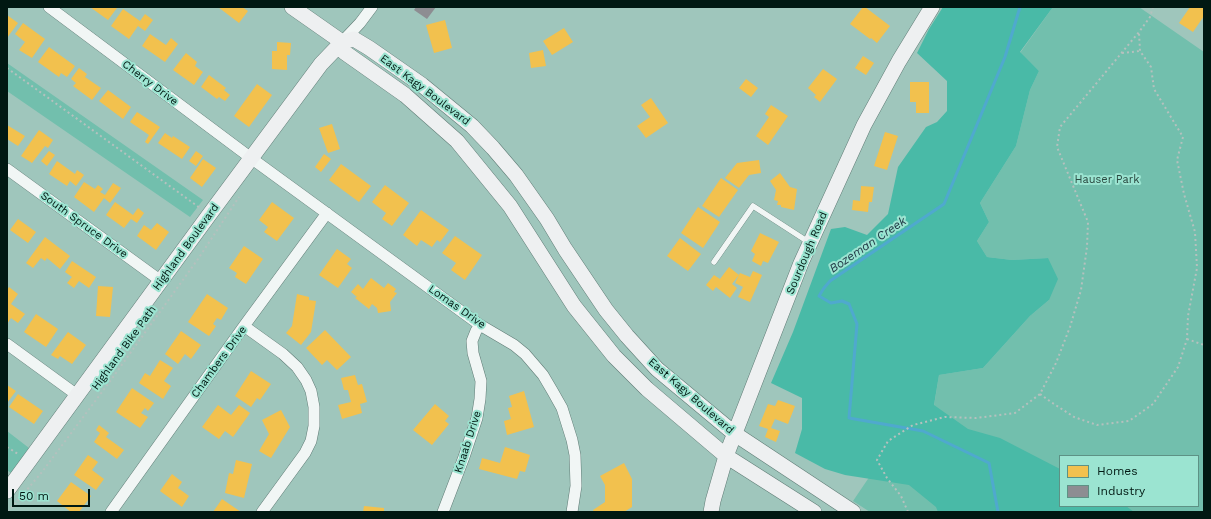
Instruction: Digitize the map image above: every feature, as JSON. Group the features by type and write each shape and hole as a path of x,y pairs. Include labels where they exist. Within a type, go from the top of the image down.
{"main road":[{"path":"292,7 342,42"},
{"name":"Sourdough Road","path":"711,512 726,456 810,243 864,125 899,61 932,7"},
{"name":"East Kagy Boulevard","path":"814,512 726,456 647,389 614,356 574,306 510,206 457,141 405,95 344,52 342,42 354,39 369,48 422,85 472,126 494,148 516,175 547,219 565,249 606,310 657,369 735,434 853,512"},
{"name":"Highland Boulevard","path":"7,492 251,158 321,64 342,42"}],"street":[{"name":"Cherry Drive","path":"49,7 251,158"},
{"name":"Highland Boulevard","path":"342,42 360,23 372,7"},
{"name":"Lomas Drive","path":"251,158 480,325 514,345 524,354 543,376 562,408 572,440 575,455 576,486 572,512"},
{"name":"South Spruce Drive","path":"7,169 161,281"},
{"name":"Chambers Drive","path":"111,512 327,213"},
{"name":"Knaab Drive","path":"443,512 477,418 481,381 473,353 472,341 480,325"},
{"path":"244,326 283,354 297,367 306,380 311,391 314,408 314,426 311,441 305,453 262,512"},
{"path":"7,344 77,396"}],"lane":[{"path":"714,262 753,206 810,243"}],"path":[{"path":"908,512 901,496 886,478 877,460 888,441 913,425 945,417 976,418 1015,413 1040,394 1056,363 1070,327 1081,290 1087,247 1088,222 1057,147 1060,126 1139,32 1150,17 1153,7"},
{"path":"1040,394 1074,417 1097,424 1129,422 1153,404 1174,374 1178,367 1187,339 1188,316 1197,268 1195,232 1184,194 1177,160 1183,137 1154,89 1151,67 1140,51 1139,32"},
{"path":"1121,53 1140,51"},
{"path":"7,68 209,215"},
{"name":"Highland Bike Path","path":"8,512 42,472 108,384 198,260 241,194"},
{"path":"1187,339 1204,344"}],"green space":[{"path":"943,7 1053,7 1020,52 1039,71 1030,90 1016,146 980,203 989,222 977,241 987,257 1012,260 1048,258 1058,279 1049,300 1030,316 983,368 939,375 934,405 968,429 1000,438 1059,468 1059,507 1127,507 1134,512 938,512 936,507 909,485 845,475 825,469 795,453 802,429 802,398 771,383 793,332 831,229 845,227 867,235 888,214 898,167 926,127 937,122 947,111 947,81 917,53 929,29"},
{"name":"Hauser Park","path":"1053,7 1139,7 1204,52 1204,512 870,512 853,501 891,445 934,406 939,375 983,368 1030,316 1049,300 1048,258 1012,260 987,257 977,241 989,222 980,203 1016,146 1030,90 1039,71 1020,53"},
{"path":"7,63 203,200 190,217 7,91"},
{"path":"7,431 29,448 11,473 7,470"}],"building: Homes":[{"path":"90,7 115,7 117,8 108,20"},
{"path":"218,7 242,7 248,11 239,23"},
{"path":"863,7 890,26 877,43 850,24"},
{"path":"1190,7 1204,7 1204,16 1193,32 1179,23"},
{"path":"123,9 140,21 145,14 153,20 145,31 138,26 129,39 111,26"},
{"path":"7,15 18,23 7,38"},
{"path":"445,20 452,48 434,53 426,25"},
{"path":"23,23 45,39 32,58 19,50 25,42 15,34"},
{"path":"564,28 573,42 552,55 543,41"},
{"path":"150,34 166,45 171,38 178,44 165,62 142,46"},
{"path":"277,42 291,43 290,55 287,55 287,70 272,69 272,51 277,51"},
{"path":"49,47 75,66 67,77 61,73 59,77 38,62"},
{"path":"543,50 546,66 531,68 529,53"},
{"path":"186,53 197,62 195,66 203,72 194,85 173,70"},
{"path":"863,56 874,63 866,75 855,68"},
{"path":"79,68 87,74 85,77 101,88 92,100 73,86 76,83 71,79"},
{"path":"823,69 837,79 820,102 814,97 816,95 808,88"},
{"path":"209,75 226,88 224,90 230,95 225,101 219,97 217,99 201,87"},
{"path":"746,79 758,88 751,97 739,88"},
{"path":"910,82 929,82 929,113 916,113 916,102 910,102"},
{"path":"257,84 272,95 249,127 234,116"},
{"path":"108,90 131,107 123,119 99,101"},
{"path":"651,98 668,123 646,138 637,126 650,117 641,105"},
{"path":"771,105 788,116 768,145 756,136 769,117 765,114"},
{"path":"137,112 160,127 148,144 145,142 149,135 130,122"},
{"path":"332,124 340,149 328,153 319,128"},
{"path":"7,125 25,136 18,146 7,139"},
{"path":"39,130 53,140 48,148 45,146 32,163 21,156"},
{"path":"885,132 898,136 887,170 874,166"},
{"path":"165,133 172,138 173,136 190,147 182,159 158,143"},
{"path":"49,151 55,155 47,166 41,161"},
{"path":"196,151 203,156 196,166 189,161"},
{"path":"324,154 331,159 321,172 315,167"},
{"path":"203,159 216,168 202,187 190,178"},
{"path":"759,160 761,173 749,175 739,188 725,178 737,163"},
{"path":"57,161 75,174 77,170 84,175 76,186 70,181 67,186 49,174"},
{"path":"341,164 371,186 359,202 329,180"},
{"path":"780,173 790,187 797,189 794,210 777,205 778,201 774,200 776,190 770,181"},
{"path":"721,178 738,190 719,217 702,206"},
{"path":"84,182 95,189 98,185 103,189 100,192 105,195 113,183 121,188 110,203 104,198 94,212 74,197"},
{"path":"385,185 409,203 392,226 382,219 386,213 372,202"},
{"path":"861,186 874,187 872,202 869,202 868,212 852,210 853,200 860,201"},
{"path":"115,202 133,215 138,208 144,213 137,223 131,219 124,228 106,215"},
{"path":"272,202 294,218 277,241 264,232 268,227 259,220"},
{"path":"698,207 720,222 703,248 681,233"},
{"path":"421,210 449,230 440,242 437,240 432,247 421,240 417,246 403,235"},
{"path":"18,219 36,232 28,243 10,230"},
{"path":"157,223 169,232 156,250 137,236 144,225 151,230"},
{"path":"760,233 779,242 768,263 763,261 761,266 752,261 755,254 751,251"},
{"path":"455,236 482,255 465,280 451,270 456,263 442,253"},
{"path":"45,237 70,256 60,269 47,258 45,261 41,258 33,268 26,263"},
{"path":"680,238 701,254 688,271 667,256"},
{"path":"244,246 263,259 246,284 235,277 237,273 229,268"},
{"path":"337,249 351,259 347,264 352,268 338,288 319,275"},
{"path":"72,261 96,277 89,288 79,281 74,288 67,283 72,277 65,272"},
{"path":"729,267 739,275 732,284 737,288 730,298 716,287 713,291 706,285 714,275 720,279"},
{"path":"753,271 762,275 750,302 738,297 743,287 735,283 740,273 750,277"},
{"path":"371,278 384,288 388,283 396,289 394,292 397,293 390,302 391,311 378,313 377,308 372,304 369,309 355,298 357,297 351,292 358,284 363,289"},
{"path":"98,286 113,287 110,317 96,316"},
{"path":"9,287 18,294 11,304 25,314 18,323 11,318 7,324 7,290"},
{"path":"207,294 228,308 221,320 217,318 213,324 216,326 209,336 188,322"},
{"path":"297,294 309,297 309,300 316,301 311,332 301,345 286,333 292,326"},
{"path":"36,314 58,329 46,347 24,332"},
{"path":"325,330 351,357 337,370 327,360 322,365 306,348"},
{"path":"181,331 201,345 191,359 185,354 178,364 165,354"},
{"path":"68,332 86,345 72,364 60,356 58,359 51,355"},
{"path":"160,360 173,368 164,381 171,386 163,399 139,383 145,373 150,376"},
{"path":"251,371 271,384 260,400 257,398 251,407 235,396"},
{"path":"355,375 358,385 362,384 367,402 360,404 362,413 342,419 338,405 351,402 348,390 344,390 341,378"},
{"path":"7,385 16,391 7,403"},
{"path":"132,388 154,403 148,411 145,408 141,413 148,417 140,428 116,412"},
{"path":"524,391 534,427 507,435 504,421 511,419 508,408 512,407 509,396"},
{"path":"18,394 43,411 34,424 9,407"},
{"path":"778,400 795,406 788,424 775,419 771,428 780,431 776,442 765,437 768,429 759,426 768,404 775,406"},
{"path":"435,404 449,416 445,421 449,424 432,445 413,430"},
{"path":"218,405 231,415 239,405 250,413 233,437 225,431 219,439 202,427"},
{"path":"281,410 290,427 271,458 259,451 269,434 262,420"},
{"path":"99,425 109,433 106,437 124,450 117,459 94,442 100,433 96,430"},
{"path":"505,447 530,455 525,472 520,471 517,479 479,469 482,458 500,463"},
{"path":"88,455 98,462 92,470 104,479 96,490 74,475"},
{"path":"236,460 252,464 244,498 225,493 229,473 233,474"},
{"path":"624,463 632,479 632,507 624,512 594,512 593,510 605,502 605,485 600,476"},
{"path":"172,474 182,482 178,488 189,496 182,507 160,491"},
{"path":"71,482 91,496 79,512 71,512 57,501"},
{"path":"222,499 241,512 213,512"},
{"path":"364,506 384,508 384,512 363,512"}],"building: Industry":[{"path":"416,7 436,7 427,19 414,10"}],"waterway":[{"name":"Bozeman Creek","path":"998,512 989,463 923,431 849,418 857,324 849,304 842,301 831,303 819,296 830,281 944,204 1005,57 1020,7"}]}
